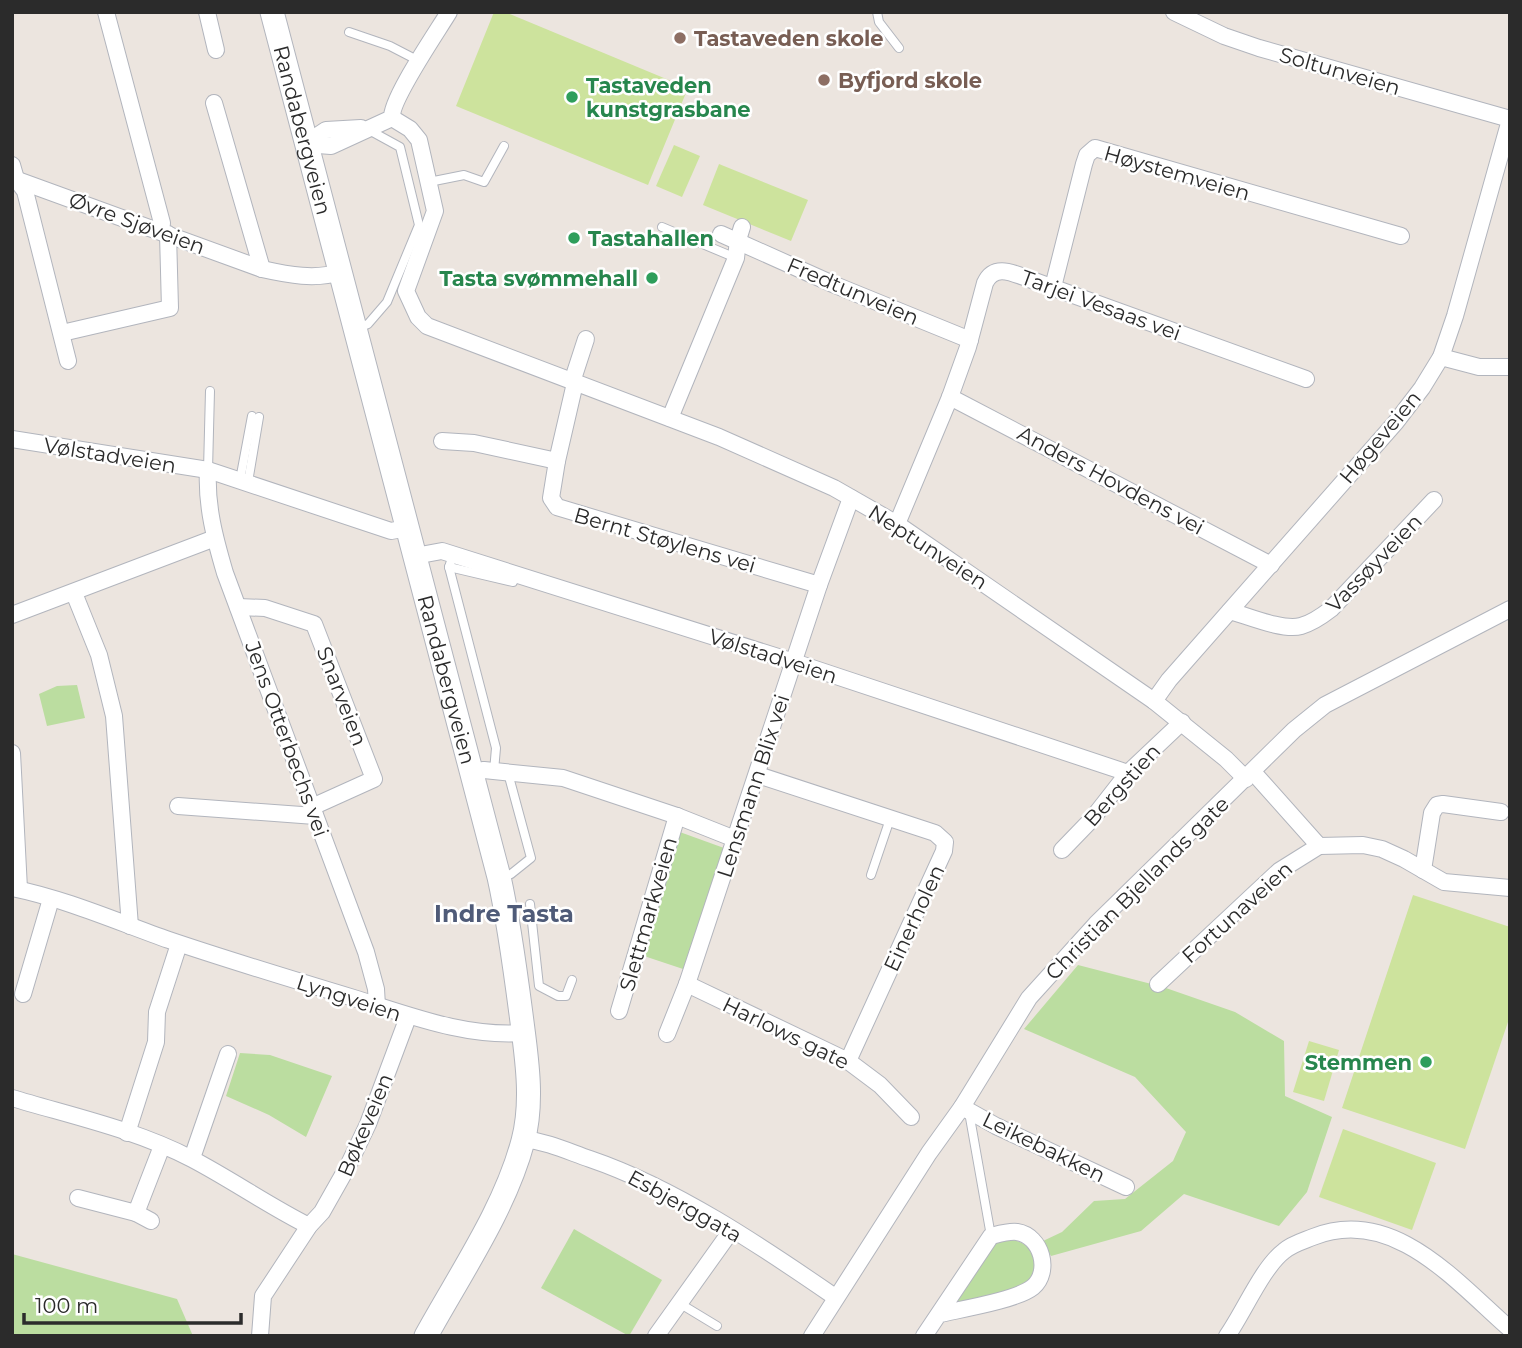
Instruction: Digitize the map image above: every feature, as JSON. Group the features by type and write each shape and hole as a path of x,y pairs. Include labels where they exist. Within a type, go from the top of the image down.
{"main road":[{"name":"Randabergveien","path":"272,12 415,556 491,772 499,877 523,1032 528,1096 524,1139 506,1190 426,1336"}],"street":[{"path":"62,333 170,307 164,232 106,12"},
{"path":"207,12 215,50"},
{"name":"Soltunveien","path":"1174,12 1212,31 1259,48 1510,119"},
{"path":"306,144 326,130 367,128 392,118 394,105 447,13"},
{"path":"214,103 262,269"},
{"name":"Neptunveien","path":"392,118 410,129 419,140 435,211 406,291 418,317 427,326 764,455 851,498 897,524 1154,701 1249,776"},
{"name":"Høgeveien","path":"1154,701 1169,680 1396,422 1441,357 1510,119"},
{"name":"Høystemveien","path":"1054,287 1084,164 1087,155 1095,148 1401,236"},
{"path":"13,174 25,191 68,361"},
{"name":"Øvre Sjøveien","path":"13,174 262,269 293,275 326,277 341,272"},
{"name":"Fredtunveien","path":"721,233 740,233 794,267 970,340"},
{"path":"670,418 736,258 740,233"},
{"name":"Tarjei Vesaas vei","path":"897,524 950,397 970,340 985,283 993,273 1003,270 1054,287 1306,379"},
{"path":"574,382 586,339"},
{"path":"1441,357 1479,367 1510,368"},
{"name":"Bernt Støylens vei","path":"574,382 557,461 551,498 554,505 819,585"},
{"name":"Anders Hovdens vei","path":"950,397 1271,565"},
{"name":"Vølstadveien","path":"12,439 208,470 383,529 396,531 408,528"},
{"path":"442,441 474,443 557,461"},
{"name":"Jens Otterbechs vei","path":"208,470 207,496 215,538 366,952 372,970 377,1006"},
{"name":"Lensmann Blix vei","path":"667,1034 687,984 819,585 851,498"},
{"name":"Vassøyveien","path":"1230,611 1291,628 1316,620 1331,610 1434,500"},
{"path":"12,615 215,538"},
{"name":"Vølstadveien","path":"415,556 442,551 451,561 516,574 794,662 1128,773"},
{"path":"74,593 99,655 114,716 130,926"},
{"name":"Snarveien","path":"238,607 265,608 314,624 374,779 313,811"},
{"name":"Christian Bjellands gate","path":"812,1336 929,1153 965,1108 1029,999 1096,924 1294,730 1325,705 1510,609"},
{"name":"Bergstien","path":"1062,849 1092,819 1128,773 1182,722"},
{"path":"12,753 15,889"},
{"name":"Slettmarkveien","path":"491,772 563,778 677,816 735,839"},
{"name":"Einerholen","path":"758,775 935,833 945,842 944,851 849,1061"},
{"path":"1249,776 1319,846 1363,845 1382,849 1444,882 1510,888"},
{"path":"1423,870 1432,813 1437,805 1501,812"},
{"path":"178,806 313,811"},
{"name":"Slettmarkveien","path":"619,1012 677,816"},
{"name":"Fortunaveien","path":"1158,984 1279,871 1319,846"},
{"name":"Lyngveien","path":"15,889 408,1017 485,1033 523,1032"},
{"path":"23,994 51,899"},
{"path":"127,1133 156,1042 157,1012 180,943"},
{"name":"Harlows gate","path":"687,984 849,1061 880,1085 911,1116"},
{"name":"Bøkeveien","path":"260,1336 263,1296 309,1226 322,1212 348,1166 368,1124 408,1017"},
{"path":"192,1158 228,1054"},
{"path":"12,1098 127,1133 192,1158 309,1226"},
{"name":"Leikebakken","path":"965,1108 996,1126 1126,1187"},
{"name":"Esbjerggata","path":"524,1139 547,1142 607,1164 656,1187 835,1297"},
{"path":"78,1198 144,1217 162,1146"},
{"path":"1227,1336 1284,1250 1327,1231 1357,1230 1379,1234 1410,1245 1436,1263 1510,1329"},
{"path":"656,1336 731,1231"},
{"path":"924,1336 991,1236 1016,1232 1028,1236 1035,1244 1043,1261 1041,1275 1035,1285 1021,1294 940,1314"}],"lane":[{"path":"877,12 879,22 900,48"},
{"path":"349,32 390,46 419,61"},
{"path":"356,329 368,324 387,302 419,225 400,146 367,128"},
{"path":"429,182 464,175 484,182 488,180 504,146"},
{"path":"662,227 736,258"},
{"name":"Vølstadveien","path":"208,470 210,391"},
{"path":"244,481 255,416"},
{"path":"451,561 496,748 491,772 531,858 511,874 499,877"},
{"path":"872,875 890,819"},
{"path":"530,904 539,986 558,996 566,996 572,980"},
{"path":"512,948 535,944"},
{"path":"965,1108 991,1236"},
{"path":"680,1303 718,1326"}],"green space":[{"name":"Tastaveden kunstgrasbane","path":"494,12 505,12 688,88 648,185 456,106"},
{"path":"674,145 700,156 682,197 656,186"},
{"path":"719,164 808,200 791,241 703,205"},
{"path":"77,685 85,718 47,726 39,694 57,686"},
{"path":"677,831 724,848 686,970 644,956"},
{"name":"Stemmen","path":"1413,895 1510,927 1510,1016 1465,1149 1342,1108"},
{"path":"1078,965 1163,987 1235,1012 1284,1041 1285,1096 1332,1117 1307,1192 1279,1226 1184,1194 1141,1231 1051,1256 1043,1241 1062,1232 1094,1201 1125,1199 1173,1161 1186,1132 1135,1077 1024,1029"},
{"path":"1309,1041 1339,1050 1324,1101 1293,1092"},
{"path":"240,1053 270,1055 332,1076 306,1137 269,1115 226,1096"},
{"name":"Stemmen","path":"1343,1129 1436,1163 1412,1230 1319,1197"},
{"path":"574,1229 662,1280 629,1336 541,1288"},
{"path":"1005,1239 1021,1242 1030,1250 1035,1268 1031,1279 1010,1292 954,1303 994,1243"},
{"path":"12,1254 177,1299 193,1336 12,1336"}],"place":[{"name":"Tastaveden skole","path":"680,38"},
{"name":"Byfjord skole","path":"824,80"},
{"name":"Tastaveden kunstgrasbane","path":"572,97"},
{"name":"Tastahallen","path":"574,238"},
{"name":"Tasta svømmehall","path":"652,278"},
{"name":"Stemmen","path":"1426,1062"}],"district":[{"name":"Indre Tasta","path":"504,913"}]}
